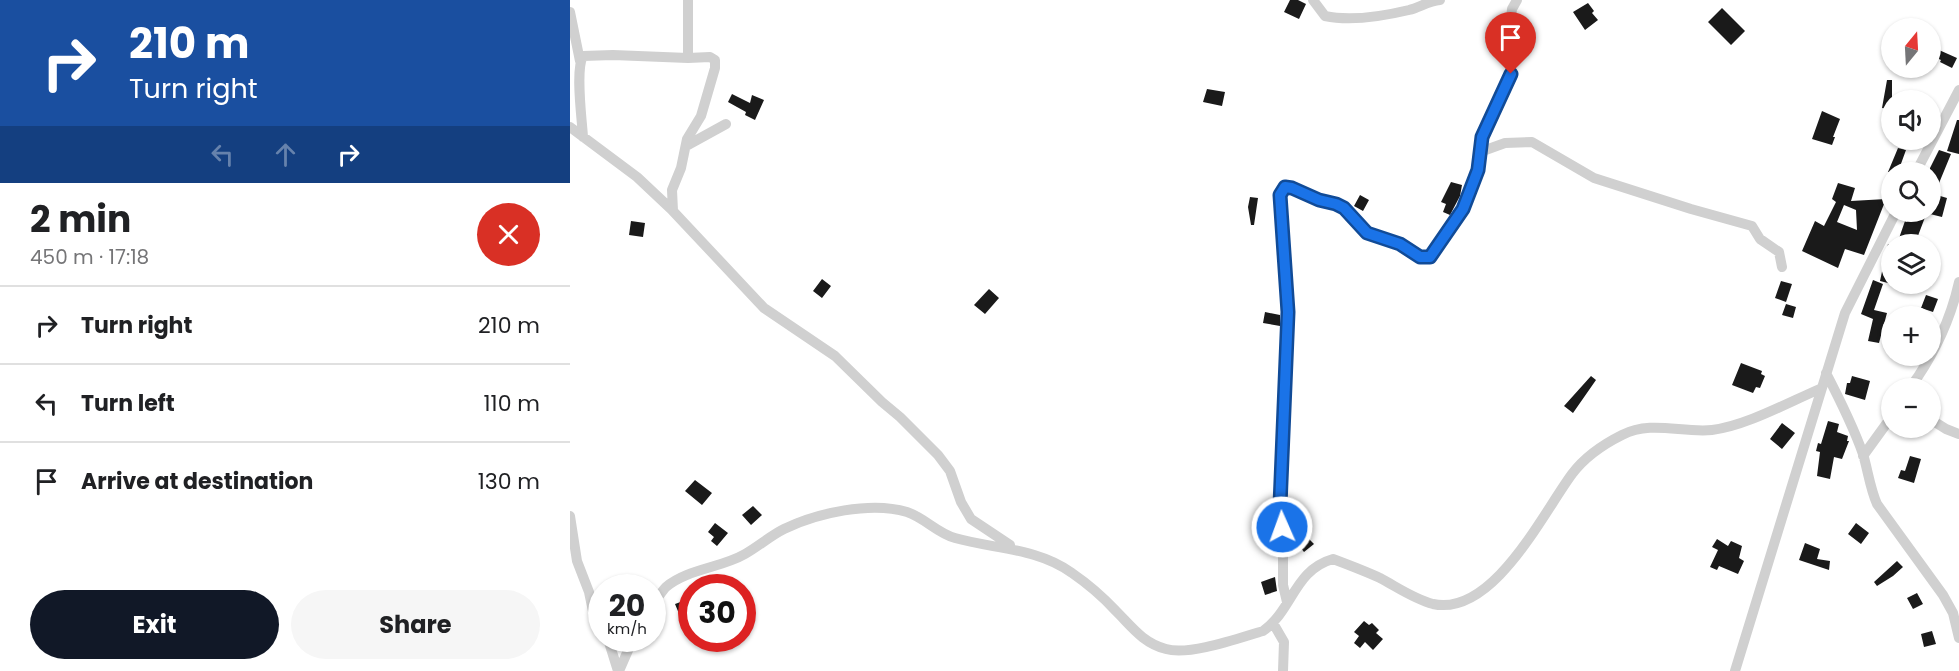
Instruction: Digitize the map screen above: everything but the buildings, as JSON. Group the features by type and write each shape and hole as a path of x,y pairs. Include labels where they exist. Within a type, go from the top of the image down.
{"street":[{"path":"688,0 688,58"},
{"path":"1313,0 1325,16 1358,18 1397,13 1413,9 1429,1 1440,0"},
{"path":"1287,602 1283,585 1280,505 1288,324 1281,237 1280,195 1282,189 1292,188 1319,200 1336,204 1344,208 1367,233 1400,244 1420,257 1426,258 1436,250 1463,209 1478,170 1485,131 1511,74 1508,42 1512,9 1517,0"},
{"path":"570,12 580,61 583,137"},
{"path":"580,61 582,56 613,55 710,57 715,60 715,68 702,116 687,139 681,168 672,190 673,211"},
{"path":"1921,162 1959,90"},
{"path":"686,146 726,124"},
{"path":"570,128 637,177 673,211 764,308 835,357 900,417 938,455 950,471 961,502 971,519 1015,549"},
{"path":"1480,152 1505,143 1532,142 1594,178 1752,226 1760,239 1779,252 1782,267"},
{"path":"1735,671 1845,313 1891,222"},
{"path":"1917,378 1946,329 1959,282"},
{"path":"1826,373 1848,417 1863,456 1877,504 1943,595 1953,613 1959,638"},
{"path":"666,588 681,579 744,555 786,528 829,513 872,508 904,511 955,538 1015,549 1064,566 1092,587 1134,631 1149,642 1167,650 1185,651 1263,631 1273,623 1313,567 1333,560 1376,577 1414,597 1433,604 1451,605 1477,594 1514,560 1573,473 1597,450 1623,434 1640,428 1660,426 1684,430 1712,430 1761,416 1822,388"},
{"path":"1941,426 1959,434"},
{"path":"1863,456 1881,431"},
{"path":"570,516 577,561 588,589"},
{"path":"1273,623 1284,642 1283,671"},
{"path":"612,652 618,671"},
{"path":"618,671 627,652"}],"route":[{"path":"1282,527 1280,505 1288,312 1281,237 1280,195 1282,189 1292,188 1319,200 1336,204 1344,208 1367,233 1400,244 1420,257 1430,257 1463,209 1478,170 1482,137 1511,74"}]}
